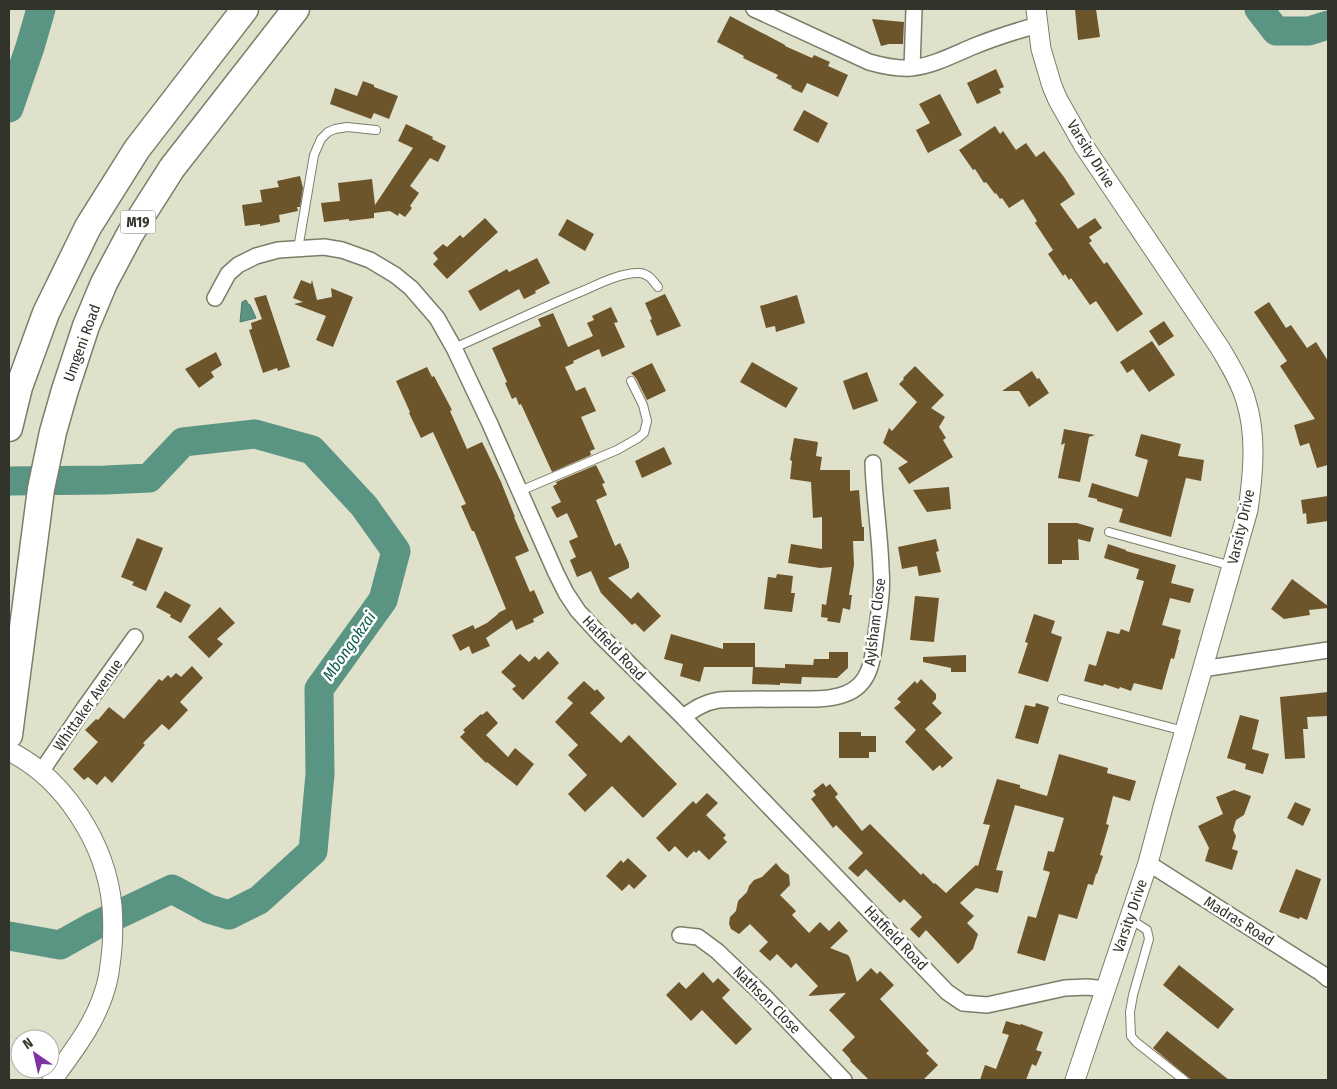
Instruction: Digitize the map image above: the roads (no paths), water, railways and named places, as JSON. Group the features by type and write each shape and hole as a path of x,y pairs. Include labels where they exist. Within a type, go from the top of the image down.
{"highway":[{"name":"M19","path":"9,428 18,387 46,312 88,227 136,149 245,9"},
{"name":"Umgeni Road","path":"9,735 42,479 64,390 86,326 104,283 130,234 172,168 296,9"}],"street":[{"path":"754,9 869,62 897,68 912,68 932,63 991,39 1037,17"},
{"path":"912,68 914,9"},
{"name":"Varsity Drive","path":"1037,17 1041,49 1058,100 1084,146 1220,348 1246,399 1251,425 1251,484 1248,510 1148,863 1075,1080"},
{"name":"Hatfield Road","path":"215,298 228,274 238,265 256,256 278,250 324,248 342,250 370,260 395,275 410,288 437,318 454,348 556,573 578,611 947,992 963,1003 987,1005 1064,988 1087,987 1106,989"},
{"name":"Aylsham Close","path":"683,718 696,707 706,702 834,697 852,691 864,680 872,663 881,598 881,569 873,463"},
{"name":"Whittaker Avenue","path":"34,767 85,708 135,637"},
{"path":"1202,669 1328,650"},
{"path":"9,751 34,767 61,791 75,809 94,844 112,904 111,962 103,995 88,1028 52,1080"},
{"name":"Madras Road","path":"1148,863 1328,979"},
{"name":"Nathson Close","path":"680,935 698,937 717,950 764,995 844,1080"}],"lane":[{"path":"298,249 317,145 328,132 335,129 376,130"},
{"path":"454,348 620,276 641,273 652,279 658,287"},
{"path":"520,491 617,450 638,438 644,432 646,421 643,405 631,381"},
{"path":"1109,532 1232,566"},
{"path":"1062,699 1185,731"},
{"path":"1130,919 1147,930 1150,939 1132,995 1130,1036 1184,1080"}],"water":[{"path":"246,300 256,318 240,322 242,302"}],"waterway":[{"name":"Mbongokzai","path":"9,108 41,9"},
{"path":"1259,9 1276,31 1309,31 1328,25"},
{"name":"Mbongokzai","path":"9,481 149,478 183,442 255,434 312,450 364,506 396,551 383,600 319,689 320,774 313,851 259,900 229,915 209,909 172,889 94,926 60,945 9,936"}]}
